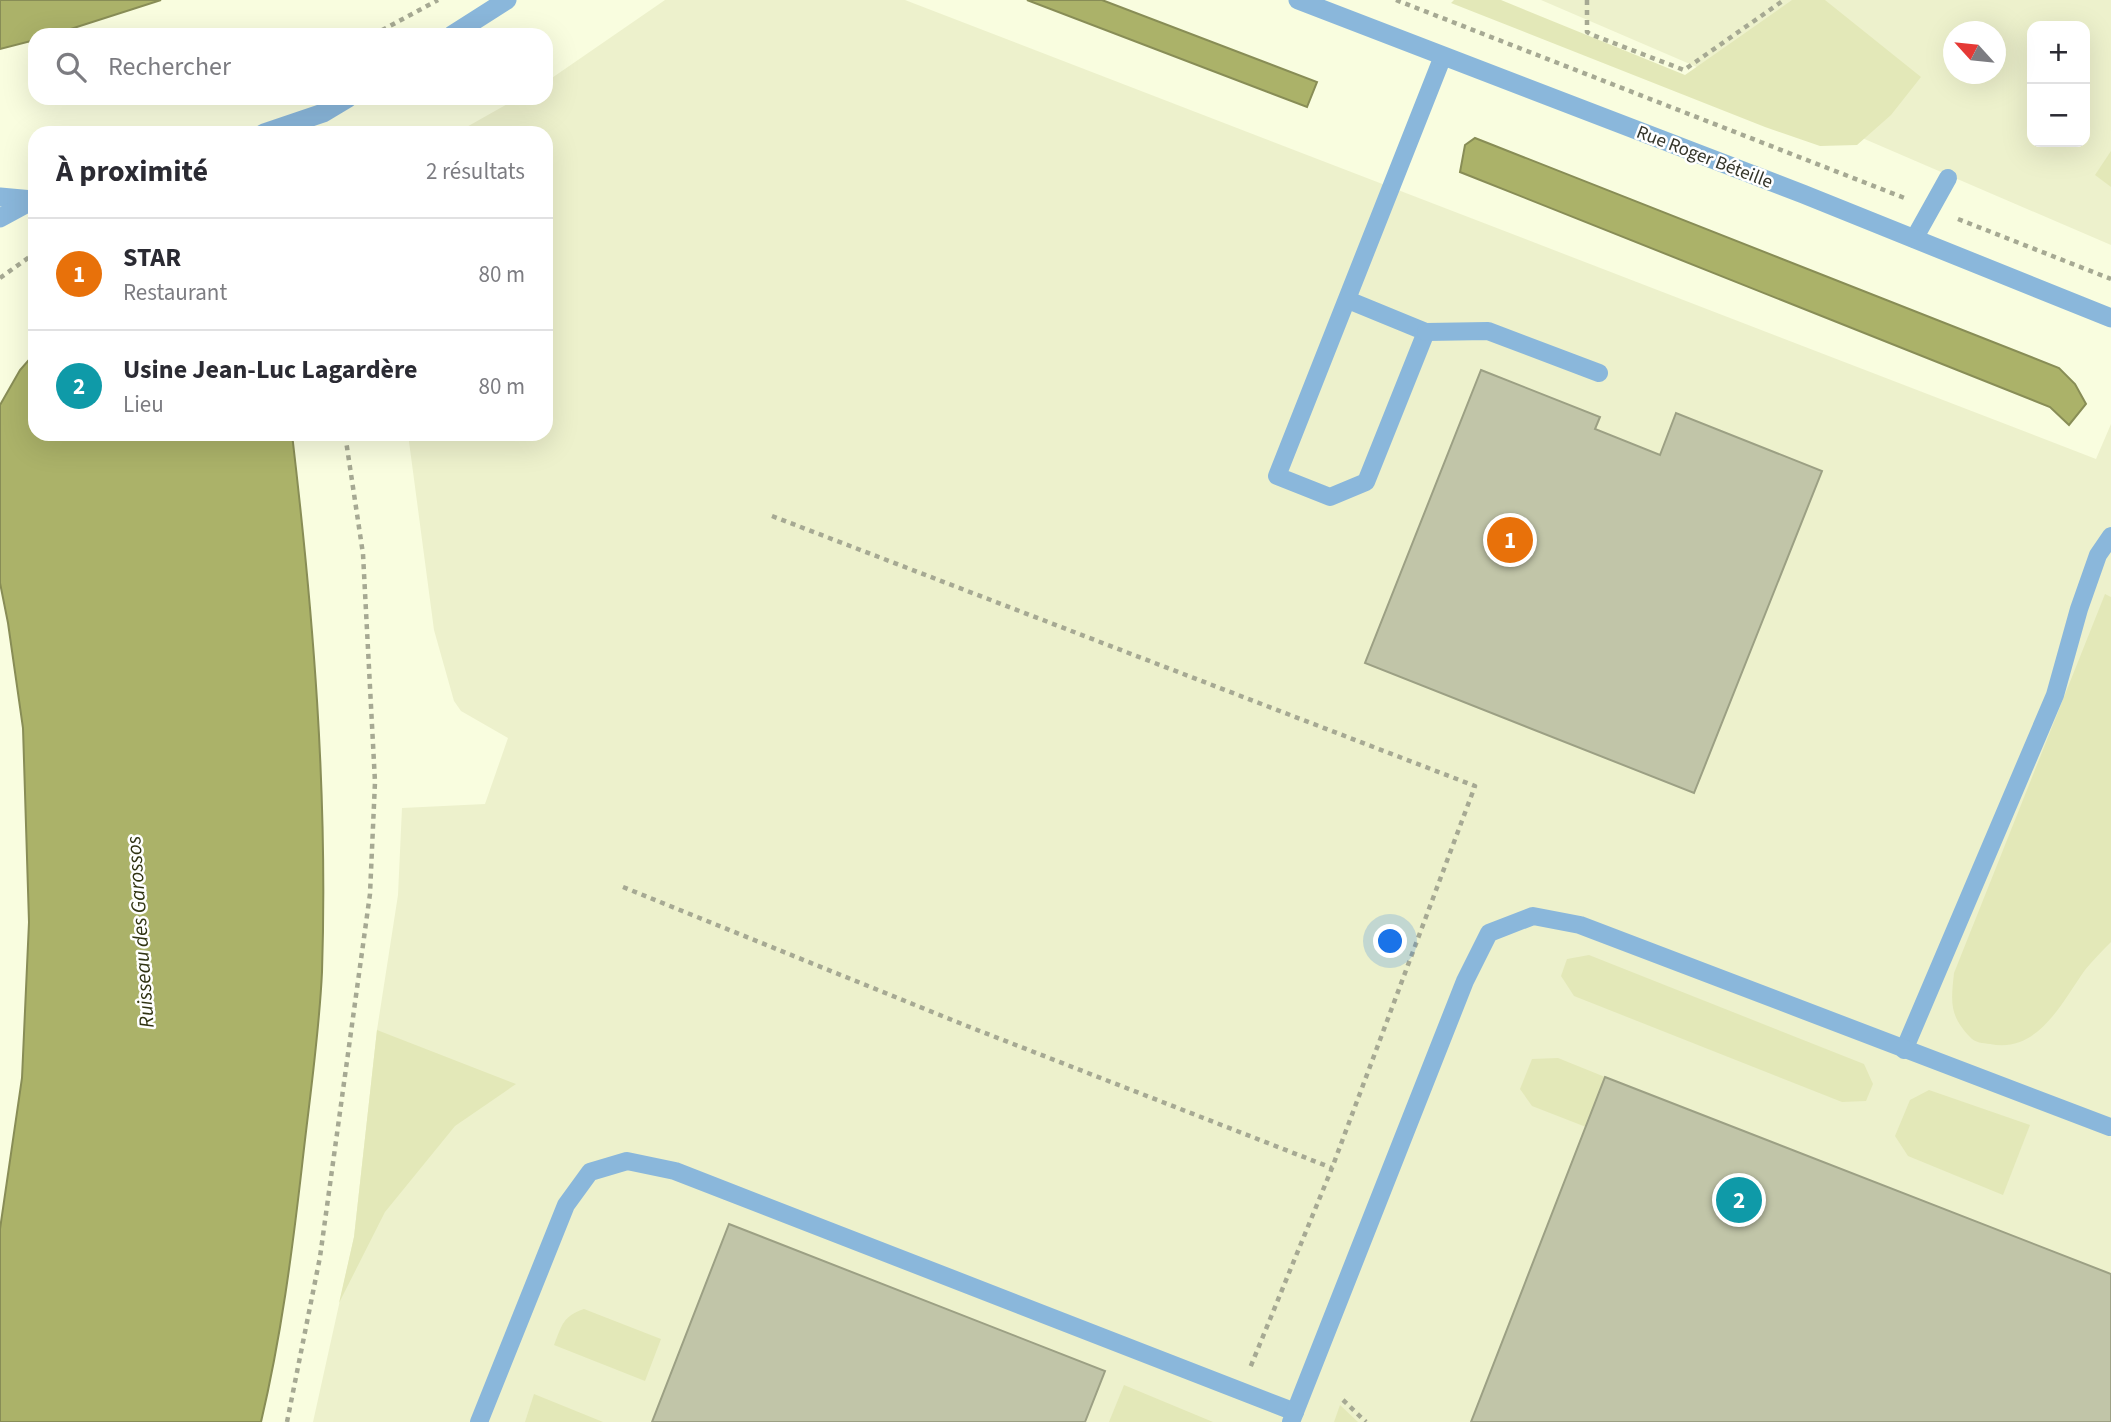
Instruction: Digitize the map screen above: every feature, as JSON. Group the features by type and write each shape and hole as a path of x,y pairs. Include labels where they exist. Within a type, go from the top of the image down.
{"street":[{"path":"463,28 507,0"},
{"name":"Rue Roger Béteille","path":"1298,0 1803,194 2111,318"},
{"path":"285,126 323,113 336,105"},
{"path":"0,197 28,199"},
{"path":"0,218 28,202"}],"lane":[{"path":"1426,332 1366,482 1330,497 1277,477 1443,56"},
{"path":"1914,239 1948,178"},
{"path":"1348,300 1426,332 1488,331 1599,373"},
{"path":"1904,1050 2055,695 2079,609 2098,555 2111,536"},
{"path":"479,1422 566,1205 590,1172 627,1161 675,1171 1241,1391 1293,1417 1465,981 1489,933 1533,916 1580,925 2110,1127"}],"path":[{"path":"386,28 438,0"},
{"path":"1396,0 2111,279"},
{"path":"1587,0 1587,32 1684,70 1784,0"},
{"path":"0,278 28,258"},
{"path":"287,1422 320,1257 370,894 375,782 363,554 346,441"},
{"path":"772,516 1475,786 1332,1168 1241,1391"},
{"path":"623,887 967,1026 1332,1168"},
{"path":"1343,1400 1366,1422"}],"shaded area":[{"path":"665,0 905,0 2096,459 2111,424 2111,1422 313,1422 354,1237 377,1030 398,895 402,808 485,804 508,738 461,711 454,701 434,630 409,441 553,441 553,126 468,126 506,105 553,105 553,77"},
{"path":"1454,0 1501,0 1685,75 1792,0 1825,0 1921,77 1891,115 1857,145 1820,146 1765,127 1451,3"},
{"path":"1541,0 2111,0 2111,245"},
{"path":"2111,151 2111,187 2095,175"},
{"path":"2105,594 2111,597 2111,942 2085,970 2047,1023 2035,1033 2022,1041 2007,1045 1979,1042 1970,1037 1955,1015 1952,1000 1954,973"},
{"path":"1589,955 1864,1064 1873,1084 1866,1101 1842,1102 1574,996 1561,976 1567,959"},
{"path":"377,1030 516,1084 455,1126 385,1212 339,1303 354,1237"},
{"path":"1558,1058 1605,1077 1586,1127 1532,1106 1520,1089 1532,1059"},
{"path":"1929,1090 2030,1125 2003,1195 1908,1156 1895,1136 1910,1100"},
{"path":"584,1309 661,1339 645,1381 554,1345 567,1318"},
{"path":"1124,1385 1213,1422 1109,1422"},
{"path":"534,1394 603,1422 525,1422"},
{"path":"1340,1405 1358,1422 1334,1422"}],"water":[{"path":"0,0 161,0 74,28 28,28 28,42 0,49"},
{"path":"1027,0 1102,0 1317,82 1307,107"},
{"path":"1475,138 2059,368 2075,384 2086,404 2069,425 2050,407 1460,172 1465,145"},
{"name":"Ruisseau des Garossos","path":"28,361 28,441 293,441 312,635 321,770 322,972 290,1263 261,1422 0,1422 0,1229 22,1078 29,922 23,728 0,583 0,405"}],"building":[{"path":"1481,370 1600,417 1595,429 1660,455 1676,413 1822,471 1694,793 1365,663"},
{"path":"1605,1077 2111,1274 2111,1422 1471,1422"},
{"path":"729,1224 1105,1371 1085,1422 652,1422"}],"place":[{"name":"STAR","path":"1510,540"},
{"name":"Usine Jean-Luc Lagardère","path":"1739,1200"}]}
